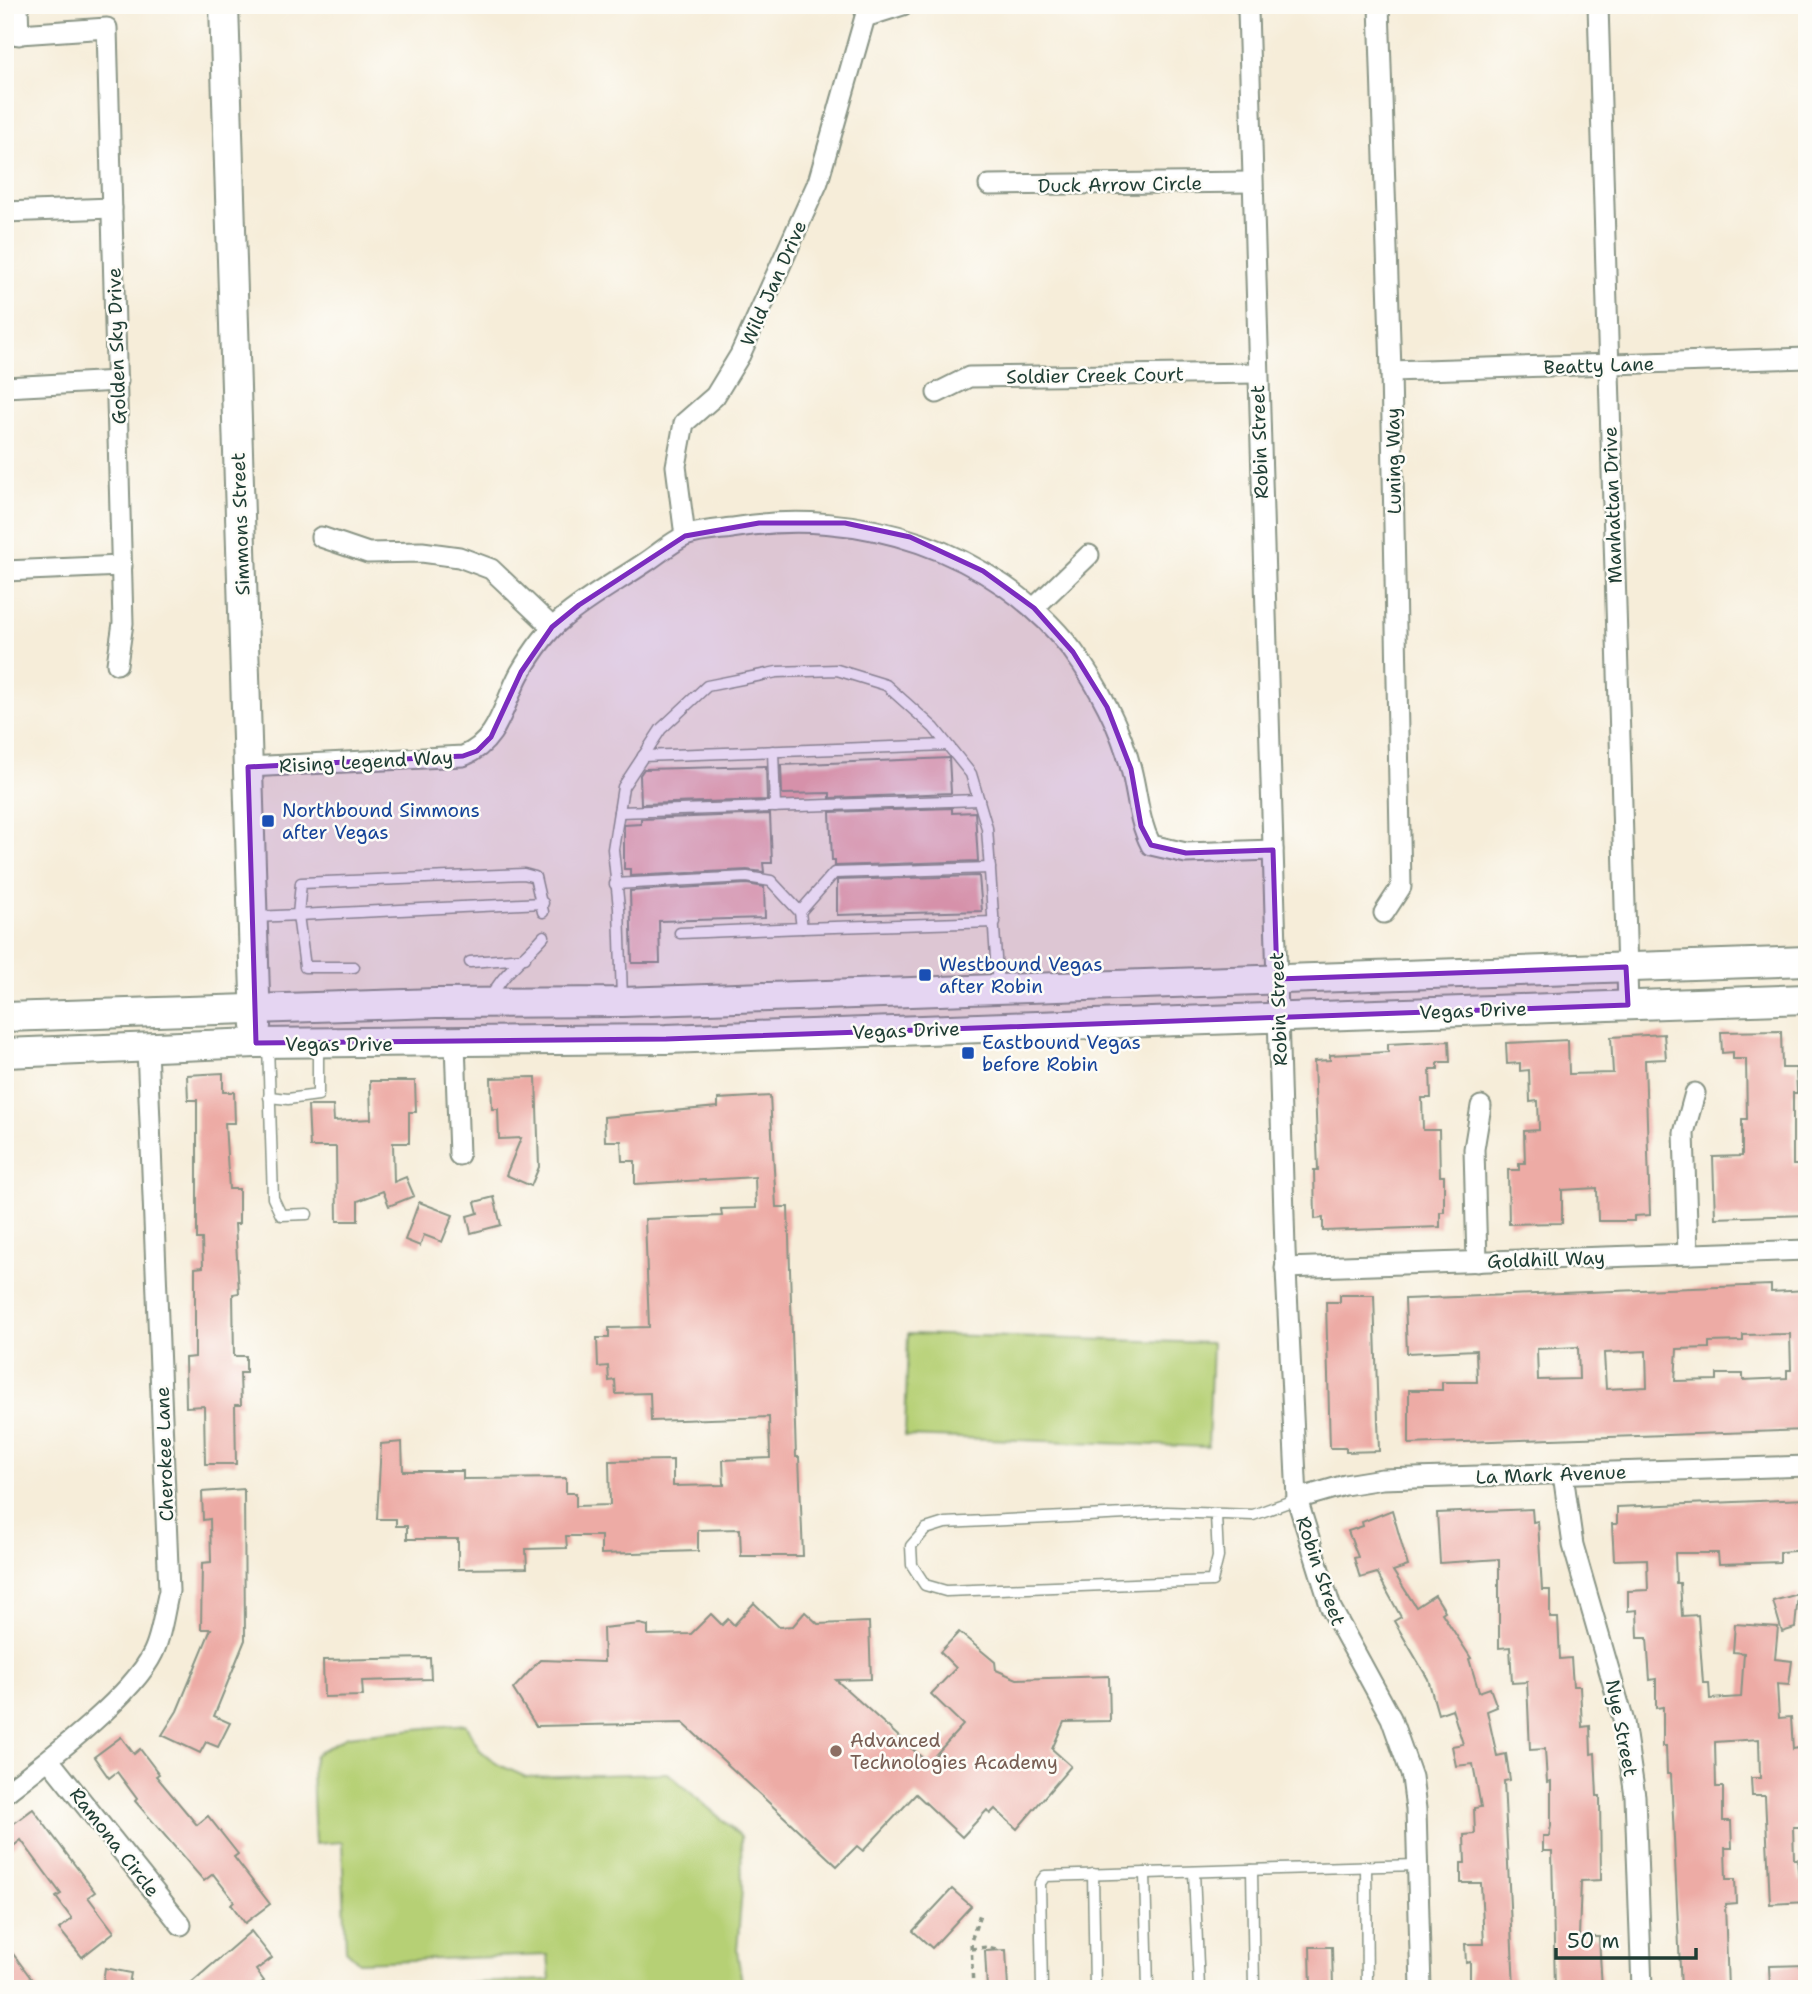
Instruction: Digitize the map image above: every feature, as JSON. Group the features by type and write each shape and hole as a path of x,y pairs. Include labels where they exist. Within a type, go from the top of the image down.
{"main road":[{"name":"Simmons Street","path":"224,5 255,1009 262,1044"},
{"name":"Vegas Drive","path":"5,1017 488,1002 622,1002 1807,961"},
{"path":"822,995 824,1033"},
{"name":"Vegas Drive","path":"5,1053 262,1044 455,1043 824,1033 1807,999"}],"street":[{"path":"12,35 18,5"},
{"name":"Wild Jan Drive","path":"685,536 676,466 684,423 715,396 740,355 807,206 818,181 865,17 903,5"},
{"name":"Robin Street","path":"1244,5 1248,10 1285,1268 1297,1499 1331,1608 1404,1747 1416,1809 1420,1989"},
{"name":"Luning Way","path":"1379,5 1391,372 1401,887 1384,913"},
{"name":"Manhattan Drive","path":"1598,5 1628,1005"},
{"name":"Golden Sky Drive","path":"12,35 107,28 123,623 117,664"},
{"name":"Duck Arrow Circle","path":"989,185 1252,182"},
{"path":"5,212 112,208"},
{"name":"Beatty Lane","path":"1391,372 1807,358"},
{"name":"Soldier Creek Court","path":"937,393 969,377 1257,373"},
{"path":"5,387 118,381"},
{"name":"Rising Legend Way","path":"248,767 463,757 477,751 491,737 521,672 552,627 579,605 685,536 759,523 845,523 910,537 984,571 1034,608 1073,652 1107,706 1131,769 1141,826 1151,845 1186,853 1273,850"},
{"path":"321,537 368,553 459,557 491,569 552,627"},
{"path":"1034,608 1089,555"},
{"path":"5,571 122,566"},
{"path":"455,1043 458,1155"},
{"name":"Cherokee Lane","path":"5,1793 49,1760 127,1688 153,1653 169,1591 147,1048"},
{"path":"1688,1254 1684,1133 1695,1093"},
{"path":"1477,1262 1474,1149 1481,1106"},
{"name":"Goldhill Way","path":"1285,1268 1807,1250"},
{"name":"La Mark Avenue","path":"1297,1499 1345,1485 1382,1479 1807,1466"},
{"name":"Nye Street","path":"1563,1474 1573,1545 1624,1722 1635,1796 1642,1989"},
{"name":"Ramona Circle","path":"49,1760 181,1925"}],"lane":[{"path":"622,1002 619,908 613,849 623,787 661,729 707,687 777,671 837,670 887,685 947,745 971,774 987,828 998,988"},
{"path":"643,756 947,745"},
{"path":"773,751 775,807"},
{"path":"619,812 979,800"},
{"path":"800,912 834,873 990,868"},
{"path":"253,918 298,915 543,907 535,877 524,874 301,883 298,915 305,967 354,967"},
{"path":"615,884 747,877 771,881 800,912 802,928"},
{"path":"680,933 995,922"},
{"path":"488,1002 499,979 526,958 544,936"},
{"path":"470,962 526,958"},
{"path":"262,1044 269,1097 273,1198 281,1215 307,1214"},
{"path":"269,1097 318,1095 318,1045"},
{"path":"1216,1515 1218,1557 1212,1581 946,1591 925,1585 912,1565 911,1546 926,1529 945,1523 1167,1512 1253,1515 1297,1499"},
{"path":"1042,1989 1041,1879 1045,1876 1417,1865"},
{"path":"1366,1867 1367,1989"},
{"path":"1252,1870 1254,1989"},
{"path":"1194,1872 1199,1989"},
{"path":"1145,1873 1148,1989"},
{"path":"1093,1874 1095,1989"}],"path":[{"path":"973,1989 971,1949 980,1914"},
{"path":"971,1949 988,1947 1000,1950"}],"highlighted area":[{"path":"759,523 845,523 910,537 983,571 1034,608 1073,652 1107,707 1131,769 1141,826 1151,845 1186,853 1273,850 1277,979 1626,967 1628,1005 666,1039 256,1043 248,767 463,756 477,751 491,737 521,672 552,627 579,605 685,536"}],"green space":[{"path":"908,1334 1212,1343 1208,1447 905,1436"},
{"path":"465,1724 480,1750 497,1764 526,1777 668,1773 741,1836 742,1889 737,1951 743,1989 325,1989 550,1980 548,1955 359,1962 346,1950 342,1842 315,1844 312,1769 315,1755 347,1736"}],"building":[{"path":"949,758 951,793 830,798 830,793 782,794 781,765"},
{"path":"766,766 767,800 641,804 640,775 644,769"},
{"path":"952,808 952,813 975,812 978,861 835,866 835,860 832,860 830,812"},
{"path":"770,814 772,863 763,863 764,872 747,870 630,876 630,869 624,869 624,825 641,824 641,819"},
{"path":"979,876 982,911 837,915 837,880"},
{"path":"747,884 764,887 765,918 659,921 660,963 632,963 630,891"},
{"path":"1781,1031 1782,1068 1796,1068 1797,1093 1793,1093 1793,1165 1807,1165 1807,1215 1715,1218 1713,1157 1742,1156 1742,1119 1747,1119 1746,1059 1733,1059 1733,1052 1722,1053 1721,1032"},
{"path":"1664,1034 1666,1059 1645,1060 1650,1215 1634,1216 1634,1221 1598,1221 1597,1188 1562,1190 1562,1223 1509,1224 1508,1170 1519,1170 1519,1163 1525,1163 1524,1131 1539,1130 1538,1101 1530,1102 1529,1070 1520,1071 1520,1063 1507,1064 1506,1043 1568,1040 1569,1074 1613,1073 1611,1037"},
{"path":"1449,1041 1450,1062 1438,1062 1438,1069 1430,1069 1431,1098 1422,1098 1423,1130 1439,1130 1440,1176 1444,1176 1444,1212 1440,1212 1440,1227 1323,1231 1323,1218 1315,1219 1314,1170 1318,1170 1314,1061 1330,1060 1330,1055 1388,1052 1388,1044"},
{"path":"223,1073 223,1092 234,1092 235,1123 225,1123 229,1189 239,1189 239,1224 235,1224 239,1293 233,1294 234,1356 246,1356 246,1373 240,1373 241,1405 235,1405 236,1464 205,1464 204,1406 186,1407 185,1358 195,1357 195,1268 203,1267 202,1239 197,1239 197,1100 188,1100 187,1075"},
{"path":"536,1077 539,1167 531,1186 506,1175 521,1138 499,1139 498,1109 492,1109 491,1078"},
{"path":"370,1081 415,1081 416,1112 409,1112 409,1143 393,1143 394,1182 406,1177 414,1196 389,1206 383,1191 358,1201 358,1221 337,1221 336,1147 310,1147 308,1106 333,1106 334,1121 371,1119"},
{"path":"770,1096 776,1207 788,1207 796,1457 799,1457 803,1556 741,1556 740,1529 698,1530 698,1551 601,1554 601,1536 566,1536 567,1548 526,1549 527,1568 458,1569 458,1539 407,1539 407,1526 396,1526 396,1519 377,1519 381,1444 402,1442 403,1471 463,1471 463,1479 566,1478 566,1493 576,1493 576,1506 610,1505 609,1461 673,1460 673,1486 724,1485 723,1460 770,1458 769,1417 651,1421 650,1393 616,1394 615,1380 609,1381 608,1366 598,1367 597,1338 609,1338 609,1328 649,1327 645,1219 722,1216 721,1209 756,1208 755,1177 635,1184 635,1161 622,1161 621,1141 605,1141 604,1117 718,1107 718,1099"},
{"path":"494,1197 501,1225 471,1233 467,1216 478,1213 475,1202"},
{"path":"419,1202 453,1215 442,1242 424,1235 420,1246 405,1240"},
{"path":"1771,1285 1771,1292 1807,1290 1807,1430 1409,1444 1409,1390 1442,1390 1442,1382 1477,1382 1476,1350 1407,1353 1405,1299","holes":["1790,1334 1791,1370 1787,1370 1787,1378 1743,1380 1743,1374 1717,1374 1717,1380 1675,1381 1677,1349 1709,1348 1709,1342 1743,1341 1743,1335","1578,1347 1579,1379 1538,1380 1537,1349","1646,1351 1647,1387 1606,1389 1604,1353"]},
{"path":"1340,1295 1374,1295 1379,1451 1346,1452 1346,1448 1330,1448 1326,1302 1340,1302"},
{"path":"244,1489 245,1640 214,1716 230,1723 218,1747 206,1742 200,1753 162,1735 177,1711 211,1629 201,1629 202,1563 211,1562 210,1519 203,1520 202,1492"},
{"path":"1807,1499 1807,1550 1780,1552 1780,1562 1719,1564 1718,1553 1675,1553 1676,1583 1680,1583 1682,1616 1698,1615 1703,1683 1709,1683 1710,1699 1741,1697 1744,1653 1733,1652 1735,1624 1778,1627 1775,1659 1792,1661 1789,1685 1777,1684 1779,1718 1791,1717 1793,1749 1799,1748 1800,1773 1807,1773 1807,1827 1793,1827 1794,1859 1797,1859 1799,1881 1807,1881 1807,1902 1770,1904 1765,1796 1752,1796 1751,1778 1760,1778 1759,1739 1715,1742 1716,1787 1723,1787 1723,1821 1731,1821 1732,1848 1725,1848 1726,1879 1735,1879 1736,1903 1725,1904 1728,1989 1681,1989 1671,1774 1667,1774 1666,1746 1663,1746 1663,1707 1656,1708 1656,1679 1650,1680 1647,1638 1638,1638 1637,1610 1628,1611 1628,1591 1648,1590 1647,1559 1614,1560 1612,1524 1617,1524 1617,1507"},
{"path":"1532,1509 1533,1522 1538,1521 1542,1590 1550,1590 1550,1618 1558,1618 1560,1659 1571,1658 1573,1686 1580,1686 1582,1727 1590,1726 1591,1754 1595,1753 1597,1796 1600,1796 1601,1880 1581,1881 1579,1937 1599,1937 1602,1989 1555,1989 1552,1851 1543,1851 1543,1836 1549,1836 1551,1826 1551,1781 1547,1782 1545,1749 1530,1750 1527,1682 1512,1683 1510,1647 1499,1648 1499,1559 1440,1563 1437,1513"},
{"path":"1392,1510 1408,1566 1393,1571 1416,1607 1435,1595 1445,1611 1442,1613 1471,1658 1469,1659 1479,1692 1490,1688 1497,1707 1487,1711 1497,1756 1506,1754 1510,1780 1504,1781 1514,1989 1470,1988 1470,1962 1466,1963 1465,1944 1484,1944 1481,1883 1461,1883 1461,1863 1465,1863 1464,1835 1475,1834 1474,1808 1481,1807 1473,1764 1456,1766 1452,1746 1463,1744 1452,1709 1438,1714 1428,1679 1394,1621 1401,1617 1377,1573 1360,1578 1354,1558 1358,1557 1348,1531"},
{"path":"1798,1594 1795,1628 1782,1632 1773,1601"},
{"path":"754,1603 779,1627 793,1626 805,1612 818,1624 869,1622 871,1679 836,1680 928,1763 963,1725 931,1694 956,1668 940,1652 959,1632 995,1662 996,1670 1017,1679 1109,1676 1110,1721 1064,1722 1052,1749 1071,1766 1017,1829 995,1809 990,1814 987,1810 962,1837 916,1794 863,1851 857,1846 837,1866 683,1723 536,1726 513,1689 540,1660 604,1662 603,1628 640,1624 648,1626 648,1635 691,1634 711,1614 722,1625 728,1619 734,1625"},
{"path":"430,1658 431,1679 362,1681 363,1696 324,1697 323,1660"},
{"path":"121,1737 134,1754 140,1749 159,1774 156,1776 197,1825 208,1816 238,1854 234,1857 270,1904 245,1923 231,1904 234,1901 213,1874 204,1881 135,1801 137,1799 117,1772 109,1778 94,1757"},
{"path":"33,1809 95,1892 88,1897 114,1932 82,1957 59,1929 72,1919 56,1897 61,1894 21,1840 5,1853 5,1830"},
{"path":"952,1889 971,1906 932,1948 913,1931"},
{"path":"251,1931 272,1958 256,1970 264,1981 254,1989 184,1989"},
{"path":"5,1943 39,1989 5,1989"},
{"path":"1310,1947 1332,1947 1333,1989 1311,1989"},
{"path":"1006,1950 1008,1989 987,1989 985,1951"},
{"path":"1807,1965 1807,1989 1770,1989 1769,1966"},
{"path":"105,1968 131,1973 128,1989 102,1989"}],"place":[{"name":"Northbound Simmons after Vegas","path":"268,821"},
{"name":"Westbound Vegas after Robin","path":"925,975"},
{"name":"Eastbound Vegas before Robin","path":"968,1053"},
{"name":"Advanced Technologies Academy","path":"836,1751"}]}
